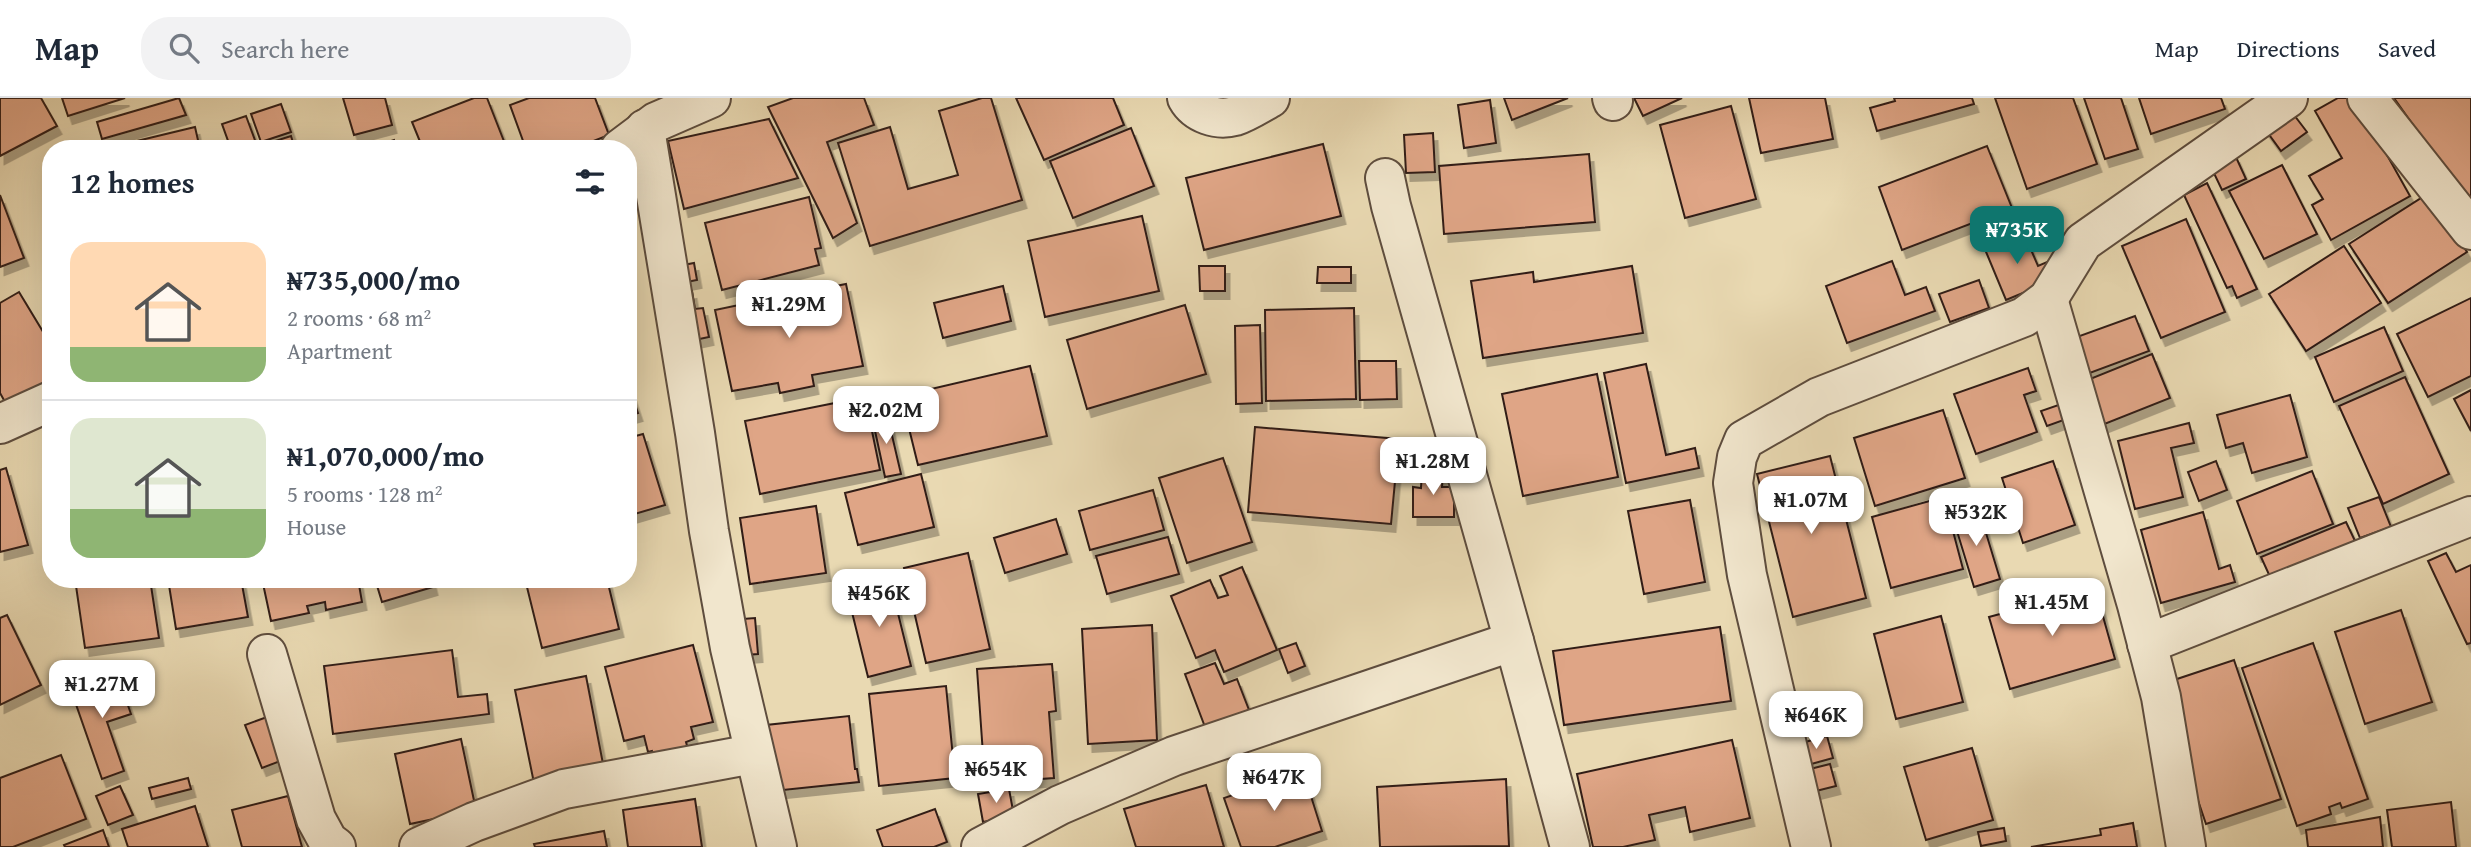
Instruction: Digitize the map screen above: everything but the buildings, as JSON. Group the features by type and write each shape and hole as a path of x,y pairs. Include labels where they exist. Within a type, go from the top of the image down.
{"street":[{"path":"633,139 656,122 711,98"},
{"path":"1187,98 1190,104 1208,116 1234,117 1270,98"},
{"path":"1811,847 1746,575 1733,483 1737,457 1744,440 1819,397 2024,317 2048,299 2083,242 2288,98"},
{"path":"2367,98 2471,230"},
{"path":"637,158 695,433 730,648 776,847"},
{"path":"1385,178 1570,847"},
{"path":"2048,299 2161,697 2186,847"},
{"path":"0,424 42,405"},
{"path":"2147,644 2471,516"},
{"path":"981,847 1060,806 1174,756 1514,641"},
{"path":"267,654 316,819 328,841 336,847"},
{"path":"419,847 474,822 564,789 753,754"}]}
